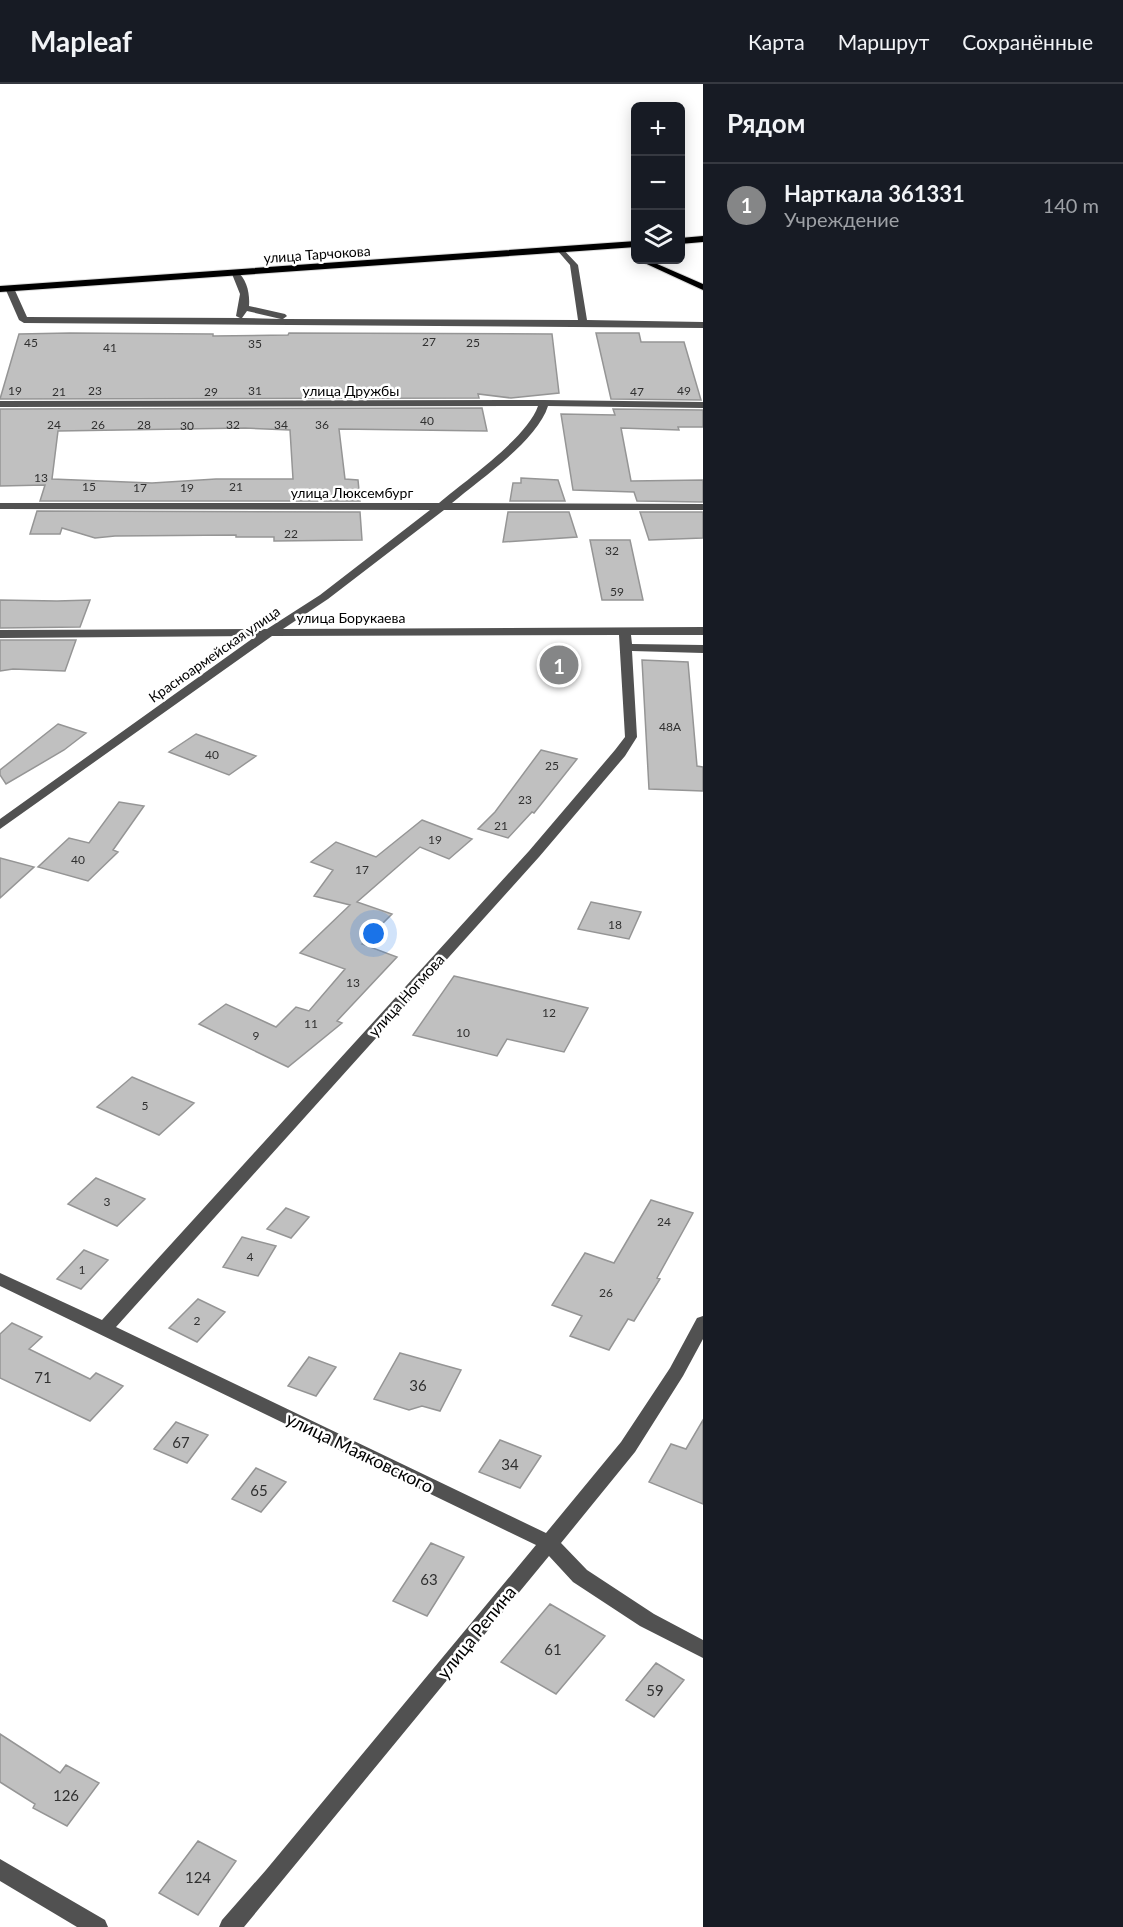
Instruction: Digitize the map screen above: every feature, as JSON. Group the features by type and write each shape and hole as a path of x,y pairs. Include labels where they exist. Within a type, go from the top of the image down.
{"main road":[{"path":"685,241 703,239"},
{"name":"улица Тарчокова","path":"5,289 631,245"},
{"path":"619,246 631,253"},
{"path":"651,264 703,287"}],"street":[{"path":"561,250 574,265 583,322"},
{"path":"236,274 243,285 246,303 238,322"},
{"path":"5,289 24,320 583,322 703,326"},
{"path":"244,308 310,321"},
{"name":"Красноармейская улица","path":"0,825 234,656 324,597 441,507 523,437 539,418 544,403"},
{"name":"улица Дружбы","path":"0,404 703,405"},
{"name":"улица Люксембург","path":"0,506 703,507"},
{"name":"улица Ногмова","path":"105,1328 534,854 620,753 631,737 625,631"},
{"name":"улица Борукаева","path":"0,634 703,631"},
{"path":"626,647 703,649"},
{"name":"улица Маяковского","path":"0,1280 105,1328 549,1543 580,1576 647,1620 703,1650"},
{"name":"улица Репина","path":"230,1927 282,1868 628,1447 677,1371 703,1323"},
{"path":"0,1869 97,1927"}],"building":[{"path":"289,333 552,334 559,393 511,398 478,394 479,398 0,399 19,334 213,334 213,336 288,335"},
{"path":"596,333 639,333 641,342 684,342 701,400 611,399"},
{"path":"482,408 487,431 339,429 345,479 358,480 360,501 40,501 45,485 0,486 0,409","holes":["245,428 290,430 293,479 216,479 152,483 52,479 58,431"]},
{"path":"613,409 703,410 703,427 678,427 679,430 621,428 631,481 703,480 703,502 637,501 634,492 573,490 561,414 615,415"},
{"path":"521,478 558,480 565,501 510,501 513,483 521,483"},
{"path":"37,511 360,512 362,540 274,541 274,537 236,537 236,535 95,538 62,528 60,534 30,534"},
{"path":"508,512 569,512 577,537 503,542"},
{"path":"640,512 703,512 703,538 649,540"},
{"path":"590,540 630,540 643,600 602,600"},
{"path":"0,600 90,600 80,627 0,628"},
{"path":"0,640 76,640 65,671 13,669 0,671"},
{"path":"642,660 688,662 697,766 703,767 703,791 649,789"},
{"path":"58,724 86,733 64,750 6,784 0,775 0,770"},
{"path":"196,734 256,756 229,775 169,752"},
{"path":"541,750 577,759 534,813 532,812 508,838 478,829 495,812"},
{"path":"119,802 144,806 113,850 118,852 88,881 38,867 69,838 89,843"},
{"path":"422,820 472,839 449,859 420,847 357,902 392,914 362,944 397,957 337,1021 342,1023 288,1067 199,1024 226,1004 276,1027 296,1007 309,1011 345,969 300,953 350,905 314,896 333,870 311,862 336,842 376,857"},
{"path":"0,858 34,867 0,898"},
{"path":"591,902 641,912 629,939 578,929"},
{"path":"454,976 588,1008 564,1052 507,1039 497,1056 413,1035"},
{"path":"132,1077 194,1103 159,1135 97,1107"},
{"path":"96,1178 145,1199 117,1226 68,1204"},
{"path":"651,1200 693,1213 657,1278 660,1279 634,1321 628,1319 609,1350 570,1336 582,1316 552,1305 585,1253 614,1263"},
{"path":"286,1208 309,1217 291,1238 267,1229"},
{"path":"242,1237 276,1246 258,1276 223,1267"},
{"path":"84,1250 108,1260 81,1289 57,1279"},
{"path":"198,1299 225,1312 197,1342 169,1328"},
{"path":"12,1323 42,1337 29,1349 90,1379 96,1373 123,1386 90,1421 0,1378 0,1334"},
{"path":"400,1353 461,1370 440,1411 422,1406 409,1410 374,1399"},
{"path":"309,1357 336,1367 316,1396 288,1386"},
{"path":"703,1420 703,1504 649,1482 671,1444 686,1449"},
{"path":"176,1422 208,1435 187,1463 154,1449"},
{"path":"500,1440 541,1456 520,1488 479,1472"},
{"path":"256,1468 286,1482 261,1512 232,1499"},
{"path":"431,1543 464,1557 427,1616 393,1601"},
{"path":"550,1604 605,1636 556,1694 501,1662"},
{"path":"656,1663 684,1680 654,1717 626,1700"},
{"path":"0,1734 60,1773 66,1765 99,1783 67,1826 33,1808 35,1804 0,1782"},
{"path":"198,1841 236,1861 198,1915 159,1893"}],"place":[{"name":"Нарткала 361331","path":"559,665"}]}
